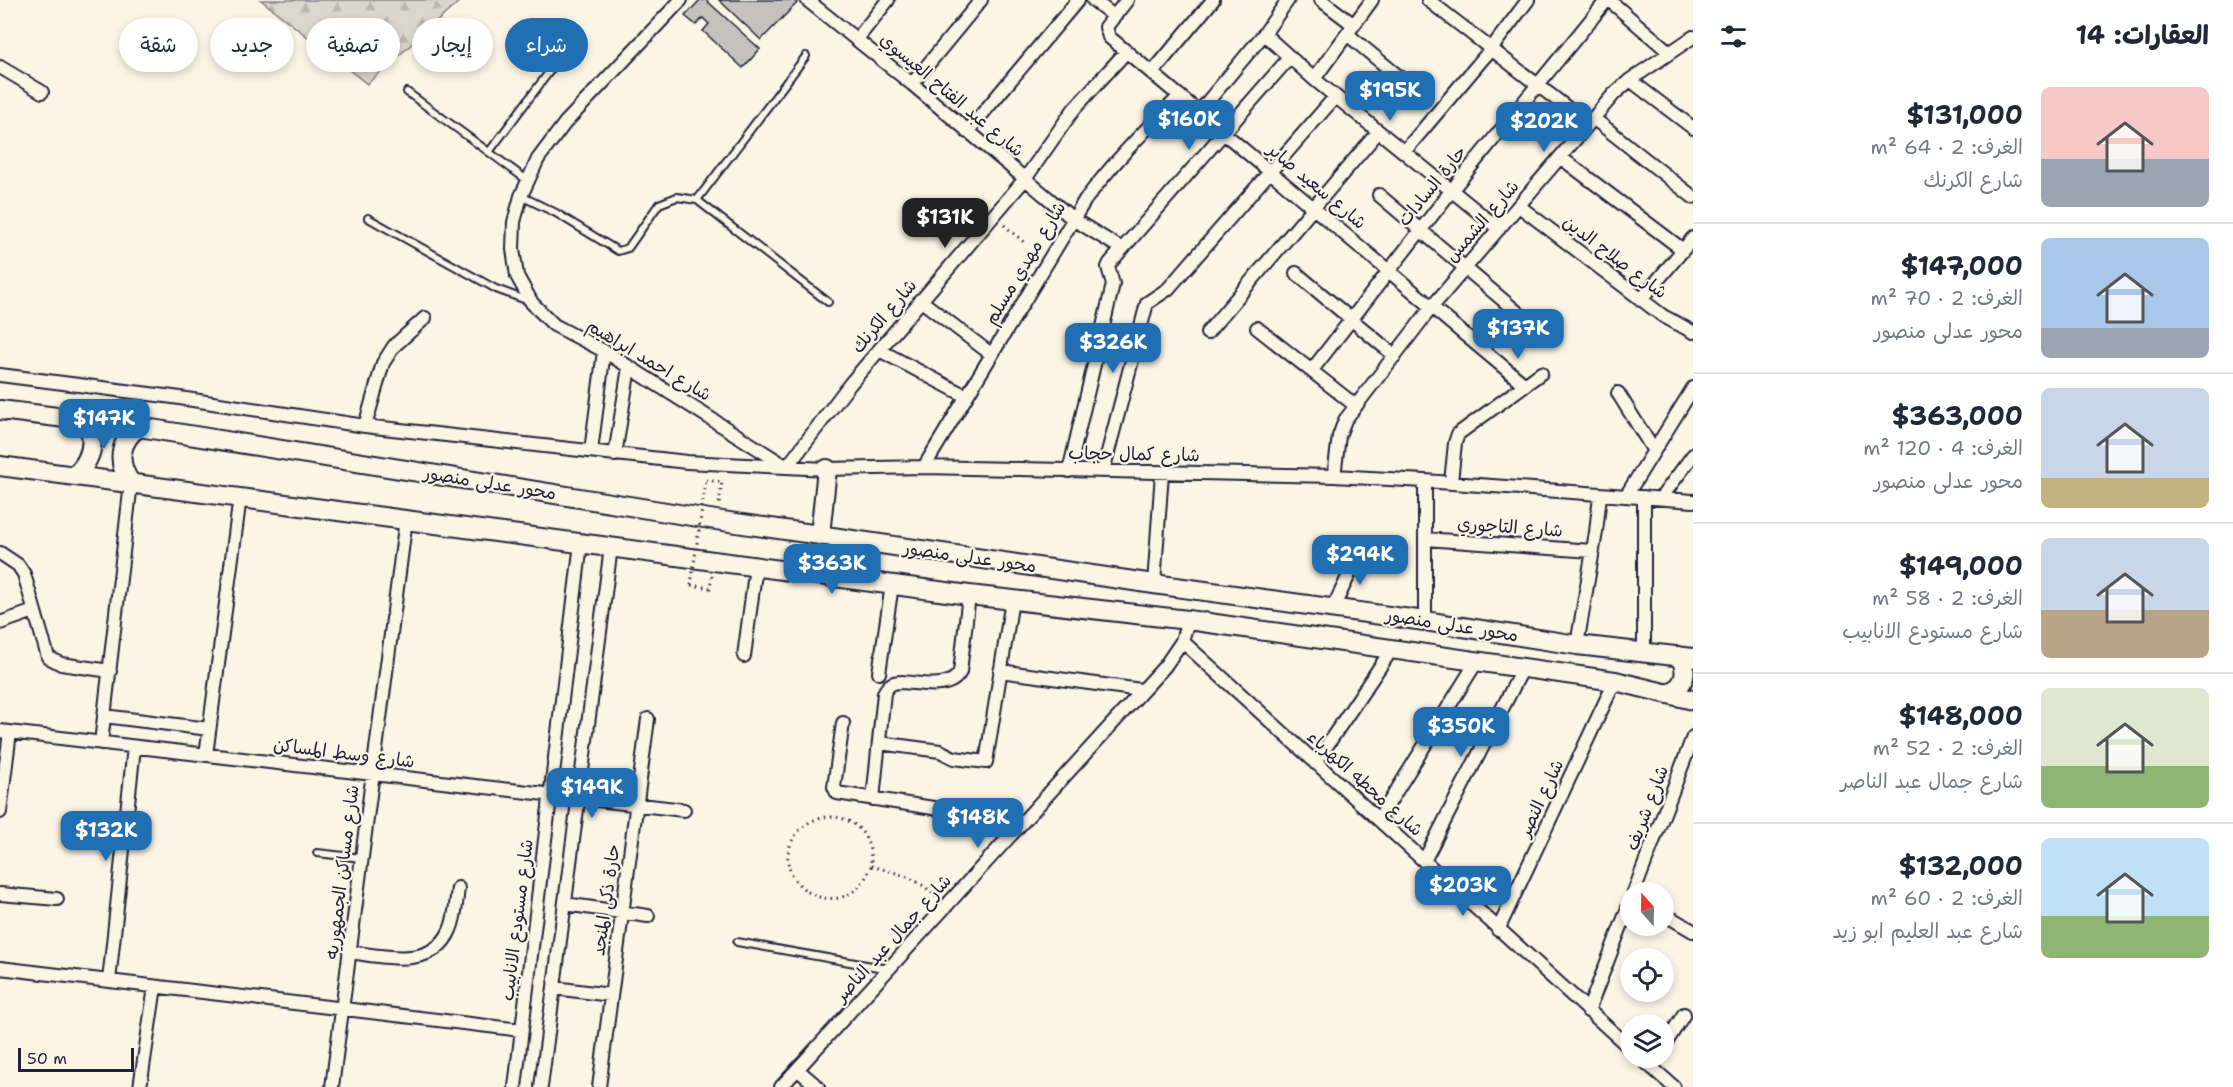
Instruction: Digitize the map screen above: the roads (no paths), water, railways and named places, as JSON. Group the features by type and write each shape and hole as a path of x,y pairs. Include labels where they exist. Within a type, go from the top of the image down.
{"main road":[{"name":"محور عدلى منصور","path":"0,410 139,427 716,520 1425,621 1577,645 1686,657"},
{"path":"74,476 86,463 92,447 88,422"},
{"path":"131,483 123,469 122,453 127,438 139,427"},
{"name":"محور عدلى منصور","path":"0,466 969,595 1188,620 1616,681 1693,700"},
{"path":"820,535 827,469"},
{"path":"1670,693 1682,684 1685,677 1683,662 1686,657"}],"street":[{"name":"شارع احمد ابراهيم","path":"681,0 565,123 538,159 527,180 514,222 513,249 517,276 532,303 554,325 604,351 786,467"},
{"name":"شارع عبد الفتاح العيسوي","path":"807,0 912,84 1073,219 1122,249"},
{"path":"857,39 888,0"},
{"path":"912,84 981,0"},
{"path":"967,132 1078,0"},
{"path":"1093,0 1114,16 1126,0"},
{"path":"1152,73 1213,0"},
{"path":"1199,112 1264,34 1288,0"},
{"path":"1321,0 1410,86"},
{"path":"1314,79 1372,0"},
{"path":"1404,152 1491,49 1528,0"},
{"path":"1608,0 1670,52"},
{"name":"حارة السادات","path":"1311,370 1451,191 1608,0"},
{"path":"1435,2 1538,85 1693,197"},
{"name":"شارع سعيد صابر","path":"1114,16 1106,27 1106,34 1126,52 1272,171 1431,308 1525,385"},
{"path":"1264,34 1335,97 1499,229"},
{"name":"شارع الشمس","path":"1335,476 1339,436 1346,420 1431,308 1614,94 1630,80 1693,37"},
{"name":"شارع الكرنك","path":"786,467 849,384 1024,179 1074,109 1126,52"},
{"path":"1069,471 1113,284 1108,267 1110,263 1290,57"},
{"path":"0,67 42,92"},
{"path":"1630,80 1693,128"},
{"name":"شارع مهدي مسلم","path":"924,466 1073,219 1113,163 1145,128 1180,96"},
{"path":"1103,471 1146,307 1154,298 1168,289 1335,97"},
{"path":"1208,333 1378,132"},
{"path":"1560,157 1683,250"},
{"path":"1379,195 1530,323"},
{"name":"شارع صلاح الدين","path":"1519,206 1663,316 1693,332"},
{"path":"1641,300 1693,238"},
{"path":"1296,273 1395,356"},
{"path":"920,300 992,354"},
{"path":"365,426 383,363 394,346 425,318"},
{"path":"1257,328 1356,406"},
{"path":"879,350 966,396"},
{"path":"591,451 604,351"},
{"path":"615,455 629,367"},
{"path":"1451,482 1455,438 1458,434 1541,373"},
{"name":"شارع كمال حجاب","path":"0,375 173,397 365,426 687,462 827,469 924,466 1335,476 1451,482 1693,501"},
{"path":"1626,496 1693,388"},
{"path":"1618,393 1654,451"},
{"path":"1644,652 1652,498 1693,455"},
{"path":"1154,584 1162,473"},
{"path":"1425,481 1425,621"},
{"path":"101,743 131,483"},
{"path":"1577,645 1600,495"},
{"path":"206,755 240,497"},
{"name":"شارع مساكن الجمهوريه","path":"332,1087 406,519"},
{"name":"شارع التاجوري","path":"1425,539 1592,551"},
{"name":"شارع مستودع الانابيب","path":"515,1087 581,543"},
{"path":"541,1087 611,547"},
{"path":"1333,608 1361,550"},
{"path":"0,553 18,565 24,574 48,657 61,664 110,671"},
{"path":"744,656 756,566"},
{"path":"879,673 892,585"},
{"path":"873,799 884,693 894,682 950,683 956,679 960,672 969,595"},
{"path":"879,743 940,752 954,758 986,762 1011,600"},
{"path":"0,623 34,611"},
{"name":"شارع جمال عبد الناصر","path":"781,1087 1165,666 1182,640 1188,620"},
{"name":"شارع محطه الكهرباء","path":"1182,640 1620,1039"},
{"path":"1316,763 1392,649"},
{"path":"1379,819 1477,661"},
{"path":"1424,861 1523,668"},
{"path":"1000,671 1142,690"},
{"name":"شارع النصر","path":"1498,930 1616,681"},
{"path":"104,716 209,729"},
{"name":"حارة ذكى المنجد","path":"599,1087 648,719"},
{"path":"843,723 834,789 839,793 1023,822"},
{"path":"0,812 5,731"},
{"name":"شارع وسط المساكن","path":"5,731 684,810"},
{"name":"شارع شريف","path":"1638,882 1693,737"},
{"path":"109,981 134,747"},
{"path":"350,952 411,958 434,950 450,931 458,888"},
{"path":"0,894 57,899"},
{"path":"565,904 648,916"},
{"path":"1674,920 1693,931"},
{"path":"1588,1011 1620,929"},
{"path":"0,968 521,1030"},
{"path":"140,1087 155,987"},
{"path":"554,987 611,995"},
{"path":"1674,1029 1683,1014"},
{"path":"1658,1068 1674,1087"},
{"path":"798,1070 818,1087"}],"lane":[{"path":"696,200 806,56"},
{"path":"489,152 549,72"},
{"path":"407,92 527,180"},
{"path":"521,196 556,213 618,251 628,248 659,204 677,196 696,200 828,302"},
{"path":"368,218 496,289 532,303"},
{"path":"317,853 362,858"},
{"path":"737,942 890,969"}]}
